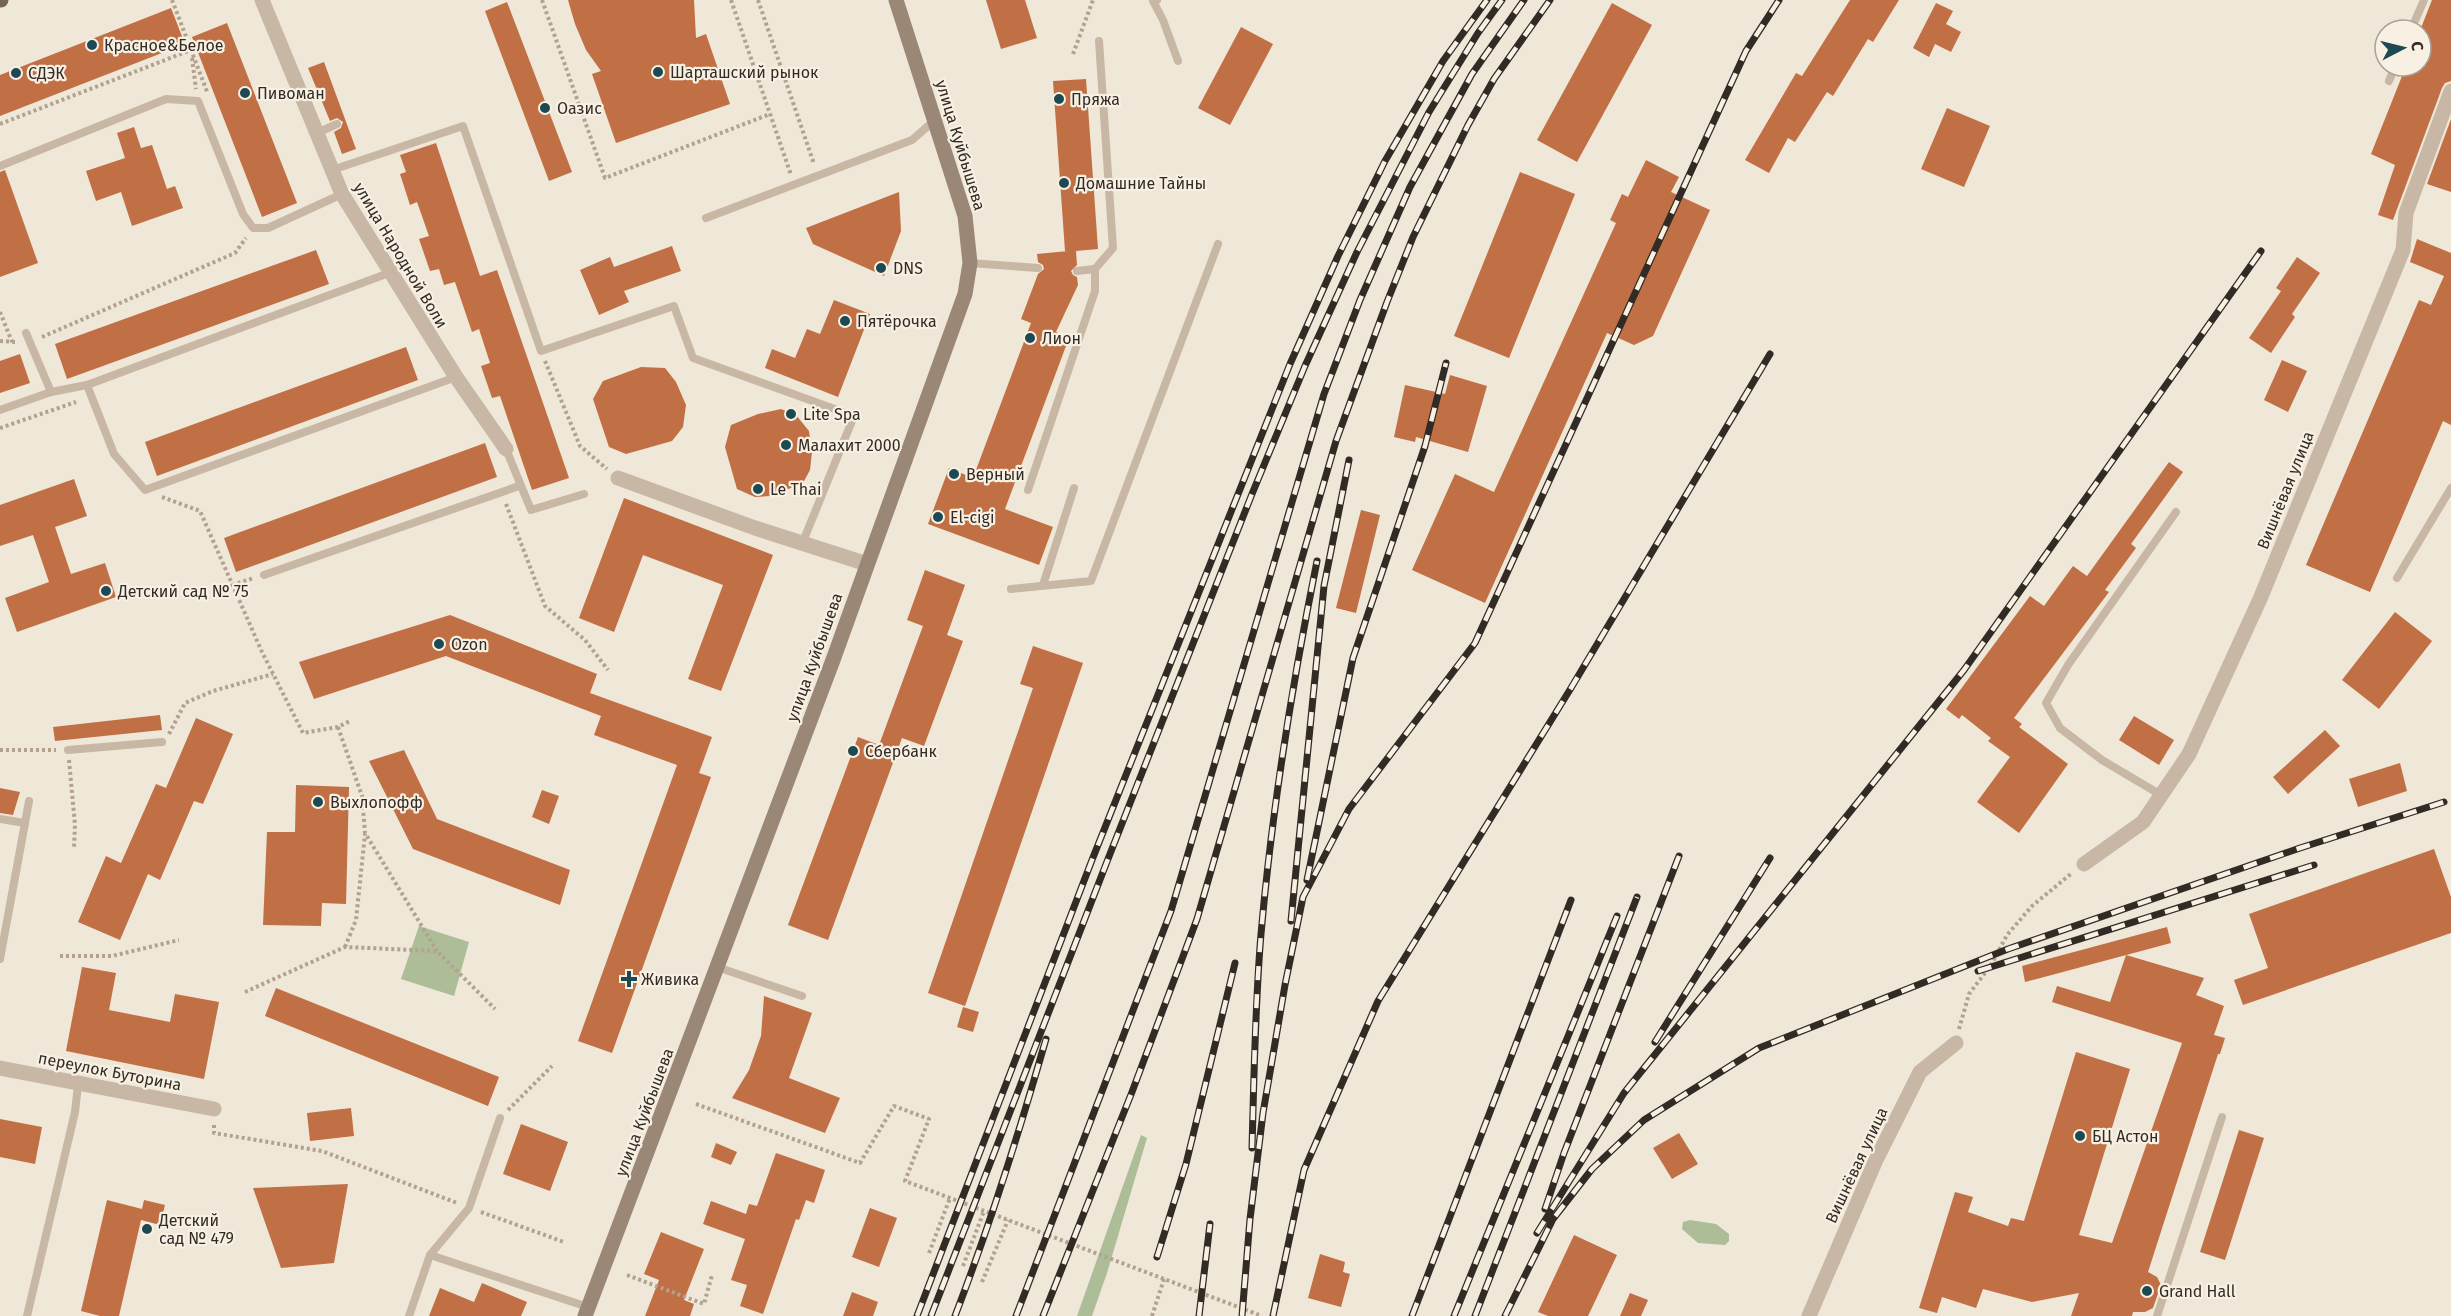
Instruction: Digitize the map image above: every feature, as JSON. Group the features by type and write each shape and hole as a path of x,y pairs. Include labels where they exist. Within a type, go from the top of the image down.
{"street":[{"name":"улица Народной Воли","path":"262,0 342,195 456,377 506,449"},
{"name":"улица Куйбышева","path":"587,1312 867,564 965,294 970,263 965,216 896,0"},
{"name":"Вишнёвая улица","path":"2084,864 2143,822 2189,754 2260,599 2403,250 2406,213 2451,91"},
{"path":"618,478 802,544 867,564"},
{"name":"Вишнёвая улица","path":"1809,1316 1875,1162 1920,1072 1956,1043"},
{"name":"переулок Буторина","path":"0,1068 78,1085 214,1109"}],"lane":[{"path":"1157,0 1153,2 1163,20 1178,61"},
{"path":"2416,18 2424,0"},
{"path":"1077,272 1095,269 1113,248 1099,41"},
{"path":"0,166 166,99 198,102 243,214 253,228 268,228 342,195"},
{"path":"706,218 912,140 935,120"},
{"path":"316,133 337,124"},
{"path":"332,170 463,126 542,351 674,306 693,358 854,416 802,544"},
{"path":"1011,589 1091,581 1218,244"},
{"path":"970,263 1038,268"},
{"path":"1028,490 1095,291 1095,269"},
{"path":"0,410 51,392 87,385 390,273"},
{"path":"26,333 51,392"},
{"path":"87,385 114,454 145,490 456,377"},
{"path":"506,449 519,486 531,510 584,494"},
{"path":"264,575 519,486"},
{"path":"1043,585 1074,488"},
{"path":"2397,578 2451,488"},
{"path":"2161,795 2102,760 2060,728 2046,703 2068,665 2176,512"},
{"path":"68,750 162,742"},
{"path":"0,959 29,801"},
{"path":"0,819 25,823"},
{"path":"717,967 802,996"},
{"path":"27,1316 75,1112 78,1085"},
{"path":"2157,1316 2222,1117"},
{"path":"409,1316 430,1255 469,1208 500,1118"},
{"path":"430,1255 587,1312"}],"path":[{"path":"172,0 213,104"},
{"path":"542,0 605,178 770,114"},
{"path":"731,0 794,185"},
{"path":"758,0 818,176"},
{"path":"1073,54 1093,0"},
{"path":"191,51 198,102"},
{"path":"0,124 191,51"},
{"path":"30,342 235,253 253,228"},
{"path":"0,312 12,342"},
{"path":"542,351 580,446 618,478"},
{"path":"0,428 91,397"},
{"path":"145,490 200,511 273,674 303,733 338,727 350,721"},
{"path":"502,492 545,606 585,639 608,670"},
{"path":"232,585 264,575"},
{"path":"169,734 185,703 213,691 273,674"},
{"path":"338,727 362,796 365,833 356,920 345,947"},
{"path":"0,750 68,750 75,825 74,848"},
{"path":"365,833 437,951 495,1009"},
{"path":"1956,1043 1969,994 1991,965 2007,935 2032,906 2084,864"},
{"path":"60,956 112,956 179,940"},
{"path":"245,992 345,947 437,951"},
{"path":"500,1118 552,1066"},
{"path":"696,1104 860,1163 894,1106 908,1111 929,1119 905,1181 1262,1316"},
{"path":"214,1109 214,1133 322,1151 564,1242"},
{"path":"929,1253 950,1198"},
{"path":"963,1266 984,1211"},
{"path":"982,1282 1008,1220"},
{"path":"627,1275 704,1304 712,1275"},
{"path":"1152,1316 1164,1279"}],"green space":[{"path":"419,926 469,942 454,996 401,979"},
{"path":"1141,1135 1147,1138 1092,1316 1077,1316"},
{"path":"1690,1220 1716,1224 1729,1234 1729,1241 1725,1245 1698,1243 1682,1229 1683,1222"}],"building":[{"name":"Шарташский рынок","path":"568,0 694,0 696,38 706,34 730,104 616,143 592,74 601,71 586,50"},
{"path":"986,0 1025,0 1037,38 1001,49"},
{"path":"1850,0 1899,0 1873,42 1868,39 1833,96 1827,92 1795,142 1788,138 1769,173 1745,160 1796,73 1802,76"},
{"path":"2432,0 2451,0 2451,81 2445,83 2442,88 2393,220 2378,215 2395,165 2371,154 2401,78 2433,78 2433,18 2425,18"},
{"path":"507,2 572,172 549,181 485,11"},
{"path":"1612,3 1652,25 1577,162 1537,140"},
{"path":"1936,3 1953,11 1946,24 1961,32 1951,52 1935,44 1929,57 1913,48"},
{"path":"171,8 185,44 0,116 0,75"},
{"path":"227,23 297,203 262,217 192,37"},
{"path":"1241,27 1273,44 1230,125 1198,108"},
{"path":"324,62 356,149 342,154 334,132 341,128 343,122 337,118 330,121 308,68"},
{"path":"1086,79 1098,249 1076,251 1077,265 1071,271 1077,277 1078,285 1056,332 1069,338 1005,509 1053,527 1039,565 928,524 949,468 973,478 1031,323 1021,319 1038,274 1044,269 1043,265 1038,262 1037,254 1068,251 1065,251 1053,81"},
{"path":"1947,108 1990,126 1964,187 1921,169"},
{"path":"2451,119 2451,192 2427,184"},
{"path":"134,127 141,148 152,145 167,189 175,186 183,208 132,226 121,192 96,201 86,171 125,158 117,133"},
{"path":"436,143 480,276 497,270 569,478 532,490 500,396 492,398 481,366 490,363 479,329 472,332 455,282 444,285 439,269 430,271 419,239 429,236 417,202 410,205 400,174 406,172 400,155"},
{"path":"1646,160 1679,177 1671,192 1710,210 1653,336 1634,345 1607,333 1485,603 1412,570 1455,474 1494,492 1616,223 1610,220 1622,194 1628,197"},
{"path":"5,170 38,263 0,277 0,172"},
{"path":"1520,172 1575,194 1509,358 1454,336"},
{"path":"899,192 901,231 884,276 813,244 806,228"},
{"path":"2417,239 2451,253 2451,425 2443,421 2370,592 2306,565 2419,300 2431,305 2444,276 2410,262"},
{"path":"672,246 681,271 624,291 629,302 599,315 580,270 610,257 614,267"},
{"path":"316,250 329,284 67,379 55,344"},
{"path":"2297,257 2320,273 2292,314 2295,317 2271,353 2249,338 2281,291 2276,288"},
{"path":"834,300 870,314 838,397 765,368 772,349 795,358 807,329 820,334"},
{"path":"406,347 418,380 157,476 145,442"},
{"path":"20,354 30,383 0,393 0,361"},
{"path":"2282,360 2307,371 2288,412 2264,400"},
{"path":"641,367 665,368 676,382 686,405 683,427 672,441 626,454 609,447 593,399 603,381"},
{"path":"1450,375 1487,386 1468,452 1416,437 1415,442 1394,437 1405,385 1445,394"},
{"path":"781,409 796,415 809,431 812,452 810,470 803,483 771,496 755,497 737,489 725,447 731,425 758,414"},
{"path":"485,443 497,477 236,572 224,538"},
{"path":"2169,462 2183,472 2131,544 2136,548 2105,590 2109,592 2014,718 2022,724 2019,727 2068,764 2019,833 1977,802 2010,757 1988,741 1991,738 1962,715 1959,719 1946,709 2030,596 2044,606 2073,566 2087,576"},
{"path":"74,479 87,516 55,527 71,574 105,563 116,597 17,632 5,598 49,582 33,535 0,546 0,505"},
{"path":"624,498 773,555 721,691 688,679 723,585 643,555 614,632 579,618"},
{"path":"1361,510 1380,515 1356,613 1336,608"},
{"path":"925,570 965,585 947,635 963,641 924,746 902,738 828,940 788,925 858,737 879,745 923,626 907,620"},
{"path":"2395,612 2432,641 2379,709 2342,680"},
{"path":"450,615 597,674 590,693 712,737 699,773 711,777 612,1053 578,1041 677,765 594,735 601,716 446,656 314,699 299,662"},
{"path":"1033,646 1083,663 965,1006 928,993 1033,688 1020,684"},
{"path":"160,715 162,730 55,741 53,727"},
{"path":"2134,716 2174,740 2159,765 2119,740"},
{"path":"196,718 233,734 203,804 194,801 160,880 148,874 120,940 78,922 106,856 121,863 156,784 166,788"},
{"path":"2325,730 2340,746 2288,794 2273,777"},
{"path":"404,750 437,819 570,870 560,905 413,849 369,761"},
{"path":"2400,763 2407,791 2358,807 2349,779"},
{"path":"296,785 349,787 346,904 322,903 321,926 263,925 267,832 295,832"},
{"path":"0,788 20,792 13,815 0,813"},
{"path":"542,790 559,796 549,824 532,817"},
{"path":"2434,849 2451,897 2451,933 2243,1005 2234,980 2268,968 2249,914"},
{"path":"2167,927 2171,943 2025,982 2022,966"},
{"path":"2126,955 2204,978 2196,995 2224,1006 2214,1035 2225,1038 2148,1272 2157,1277 2161,1285 2153,1308 2145,1312 2133,1312 2132,1316 2071,1316 2079,1293 2032,1302 1983,1289 1976,1308 1942,1297 1937,1313 1919,1308 1955,1192 1973,1197 1968,1212 2008,1226 2011,1218 2024,1221 2076,1052 2130,1069 2079,1235 2112,1243 2182,1043 2052,1002 2057,986 2110,1002"},
{"path":"82,967 116,973 109,1010 170,1022 175,994 219,1002 204,1079 66,1051"},
{"path":"276,988 499,1077 488,1106 265,1016"},
{"path":"764,996 812,1013 789,1078 840,1098 825,1133 732,1098 749,1070 761,1036"},
{"path":"963,1007 979,1012 973,1032 957,1027"},
{"path":"351,1108 354,1136 310,1141 307,1113"},
{"path":"0,1119 42,1127 35,1164 0,1157"},
{"path":"521,1124 568,1142 550,1191 503,1174"},
{"path":"2239,1130 2264,1138 2225,1260 2200,1252"},
{"path":"1679,1133 1698,1164 1672,1179 1653,1148"},
{"path":"716,1143 737,1152 731,1165 711,1157"},
{"path":"776,1153 825,1170 814,1203 806,1200 799,1220 796,1219 763,1314 740,1306 747,1285 731,1280 745,1239 703,1224 711,1201 746,1214 749,1204 757,1206"},
{"path":"348,1184 334,1263 281,1268 253,1188"},
{"path":"107,1200 142,1209 144,1200 165,1205 160,1225 141,1220 119,1316 100,1316 81,1311"},
{"path":"870,1208 897,1218 879,1267 852,1257"},
{"path":"661,1232 704,1249 684,1300 694,1304 690,1316 645,1316 659,1280 644,1274"},
{"path":"1574,1235 1617,1255 1588,1316 1548,1316 1538,1312"},
{"path":"1320,1254 1345,1262 1343,1272 1350,1274 1341,1307 1308,1298"},
{"path":"482,1283 527,1302 521,1316 429,1316 440,1288 474,1302"},
{"path":"852,1292 878,1302 873,1316 843,1316"},
{"path":"1630,1293 1648,1300 1641,1316 1620,1316"}],"railway":[{"path":"917,1316 1092,860 1290,364 1338,256 1385,161 1443,61 1487,0"},
{"path":"931,1316 1108,859 1305,366 1357,252 1429,112 1478,33 1502,0"},
{"path":"1016,1316 1171,911 1324,394 1360,300 1410,187 1472,74 1524,0"},
{"path":"1043,1316 1132,1092 1197,919 1336,441 1387,302 1413,237 1468,125 1494,79 1550,0"},
{"path":"1242,1316 1250,1219 1263,1113 1303,897 1349,809 1475,643 1746,51 1779,0"},
{"path":"1537,1233 1624,1093 1964,670 2261,251"},
{"path":"1273,1316 1304,1170 1378,1001 1571,688 1770,354"},
{"path":"1307,880 1353,658 1425,446 1446,363"},
{"path":"1291,921 1324,586 1349,460"},
{"path":"1252,1148 1257,987 1271,840 1299,654 1317,561"},
{"path":"1505,1316 1553,1219 1592,1169 1644,1120 1759,1048 2008,949 2300,848 2444,802"},
{"path":"1545,1209 1564,1153 1679,856"},
{"path":"1655,1042 1770,858"},
{"path":"1978,971 2314,865"},
{"path":"1475,1316 1637,897"},
{"path":"1412,1316 1571,900"},
{"path":"1454,1316 1617,916"},
{"path":"1157,1257 1186,1164 1235,963"},
{"path":"955,1316 1003,1179 1046,1039"},
{"path":"1199,1316 1210,1224"}],"place":[{"name":"Красное&Белое","path":"92,45"},
{"name":"Шарташский рынок","path":"658,72"},
{"name":"СДЭК","path":"16,73"},
{"name":"Пивоман","path":"245,93"},
{"name":"Пряжа","path":"1059,99"},
{"name":"Оазис","path":"545,108"},
{"name":"Домашние Тайны","path":"1064,183"},
{"name":"DNS","path":"881,268"},
{"name":"Пятёрочка","path":"845,321"},
{"name":"Лион","path":"1030,338"},
{"name":"Lite Spa","path":"791,414"},
{"name":"Малахит 2000","path":"786,445"},
{"name":"Верный","path":"954,474"},
{"name":"Le Thai","path":"758,489"},
{"name":"El-cigi","path":"938,517"},
{"name":"Детский сад № 75","path":"106,591"},
{"name":"Ozon","path":"439,644"},
{"name":"Сбербанк","path":"853,751"},
{"name":"Выхлопофф","path":"318,802"},
{"name":"Живика","path":"629,979"},
{"name":"БЦ Астон","path":"2080,1136"},
{"name":"Детский сад № 479","path":"147,1229"},
{"name":"Grand Hall","path":"2147,1291"}]}
